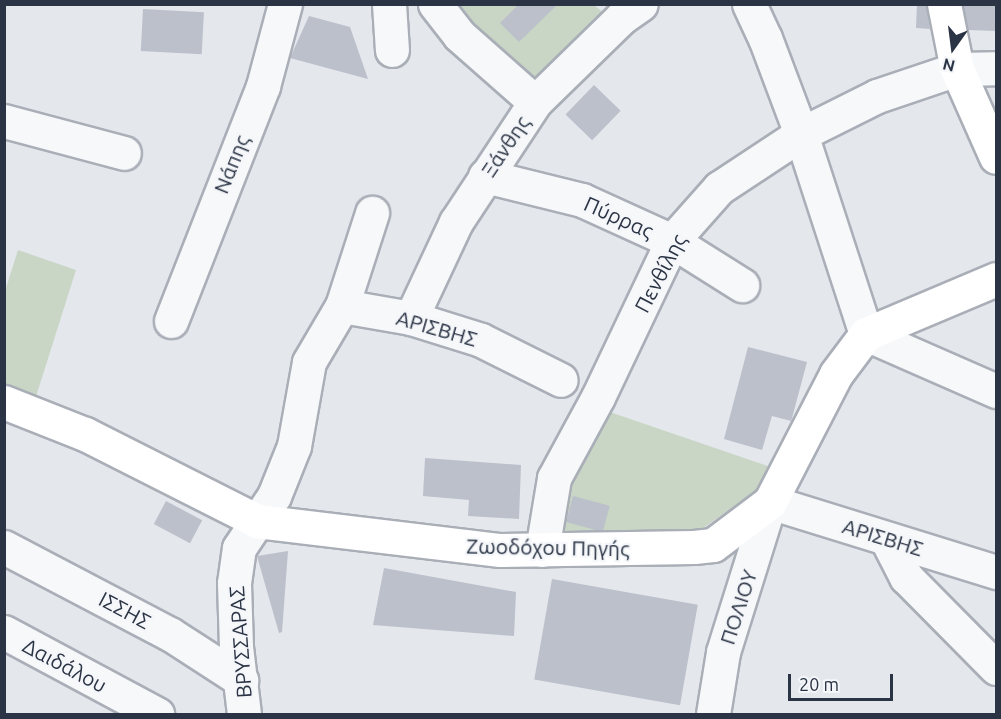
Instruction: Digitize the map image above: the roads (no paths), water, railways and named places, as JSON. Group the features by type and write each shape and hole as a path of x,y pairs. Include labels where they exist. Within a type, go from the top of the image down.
{"main road":[{"path":"944,4 957,69 996,157"},
{"path":"866,334 996,279"},
{"name":"Ζωοδόχου Πηγής","path":"4,402 85,434 257,521 500,550 713,545 770,502 836,374 866,334"}],"street":[{"name":"Νάπης","path":"171,321 263,86 285,4"},
{"path":"389,4 392,50"},
{"path":"435,4 459,35 535,102"},
{"name":"Ξάνθης","path":"411,318 456,222 484,176 535,102 621,18 640,4"},
{"path":"749,4 801,134 866,334 996,391"},
{"name":"Πενθίλης","path":"542,550 554,478 598,397 672,241 719,188 801,134 877,96 957,69 996,68"},
{"path":"4,121 124,153"},
{"name":"Πύρρας","path":"484,176 582,200 672,241 742,285"},
{"name":"ΒΡΥΣΣΑΡΑΣ","path":"244,714 234,583 239,548 274,496 294,446 309,362 342,306 372,213"},
{"name":"ΑΡΙΣΒΗΣ","path":"342,306 411,318 481,340 561,380"},
{"name":"ΑΡΙΣΒΗΣ","path":"770,502 996,572"},
{"name":"ΠΟΛΙΟΥ","path":"713,714 723,652 770,502"},
{"path":"887,540 906,577 996,668"},
{"name":"ΙΣΣΗΣ","path":"4,547 170,634 241,680"},
{"name":"Δαιδάλου","path":"4,632 157,714"}]}
